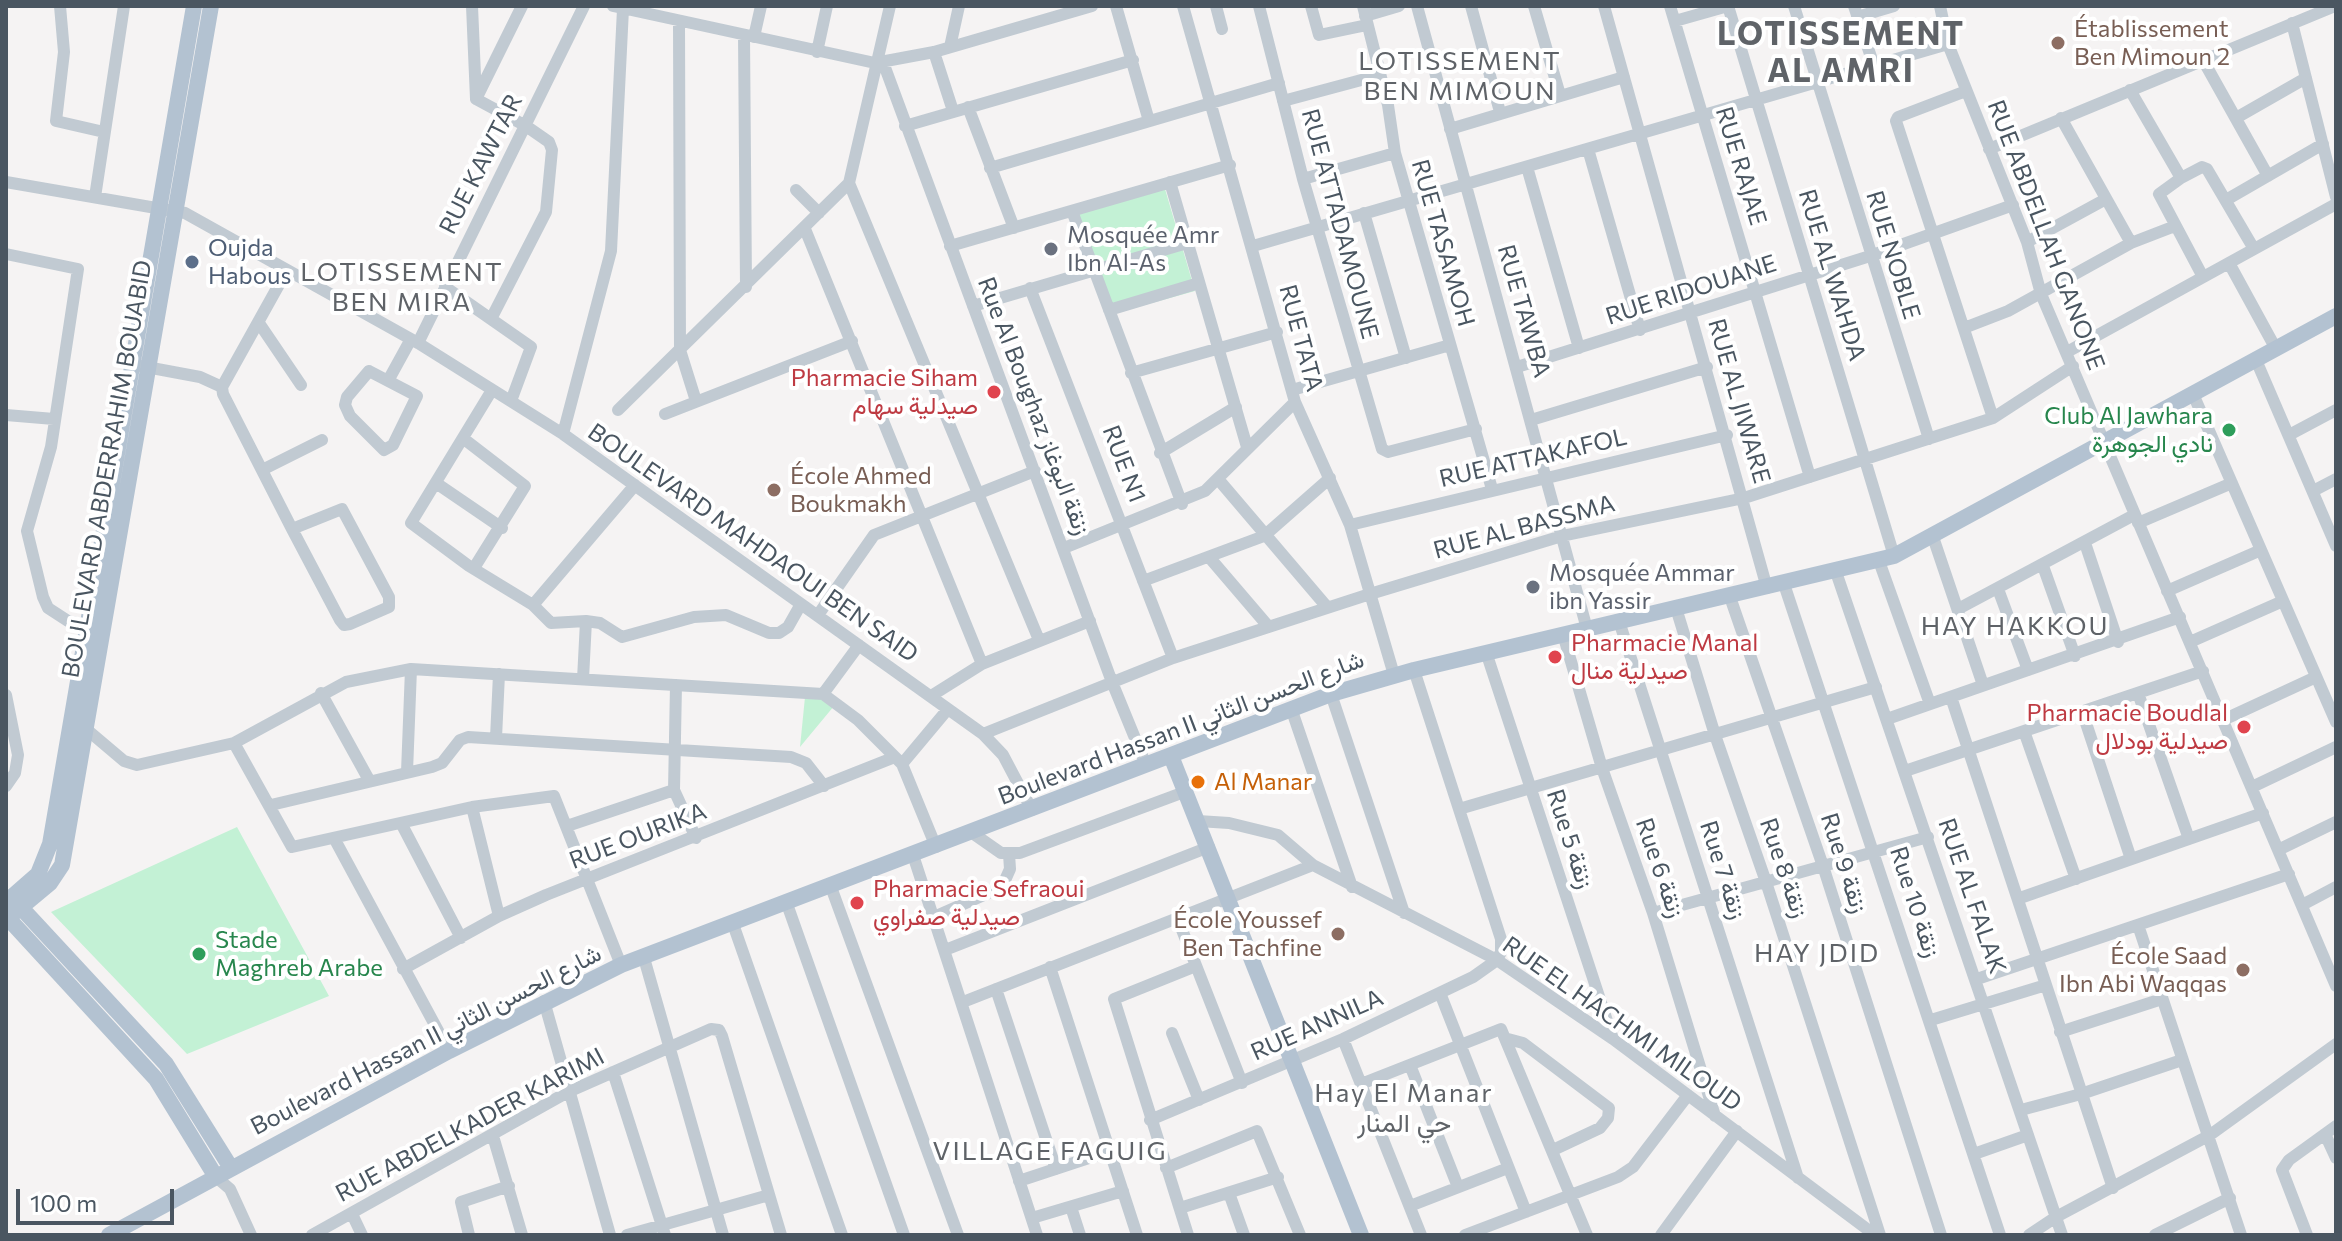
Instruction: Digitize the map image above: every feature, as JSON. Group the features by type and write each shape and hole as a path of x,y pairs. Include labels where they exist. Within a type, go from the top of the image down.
{"main road":[{"name":"BOULEVARD ABDERRAHIM BOUABID","path":"169,208 194,6"},
{"name":"BOULEVARD ABDERRAHIM BOUABID","path":"10,905 38,874 46,858 95,627 169,208 211,6"},
{"name":"Boulevard Hassan II شارع الحسن الثاني","path":"109,1235 449,1051 621,965 1331,694 1486,652 1886,559 1933,537 2336,316"},
{"name":"BOULEVARD ABDERRAHIM BOUABID","path":"10,905 50,883 62,865 85,728 95,627"},
{"path":"1171,756 1361,1235"},
{"path":"10,905 157,1053 178,1079 224,1172"}],"street":[{"path":"60,6 64,52 56,121 104,132"},
{"path":"95,197 124,6"},
{"path":"472,6 476,99"},
{"path":"476,99 522,6"},
{"name":"RUE KAWTAR","path":"389,379 415,341 445,287 584,6"},
{"path":"746,287 749,36 761,6"},
{"path":"817,52 827,6"},
{"path":"618,410 849,183 890,6"},
{"path":"950,47 959,6"},
{"path":"563,434 611,251 618,7 879,63 934,52 1092,6"},
{"path":"1116,6 1149,121"},
{"name":"RUE TATA","path":"1183,6 1293,396 1350,525 1394,675"},
{"path":"1216,6 1222,29"},
{"name":"RUE ATTADAMOUNE","path":"1259,6 1303,179 1384,452 1476,429"},
{"path":"1311,6 1319,35 1399,6"},
{"name":"RUE TAWBA","path":"1417,6 1587,629"},
{"path":"1471,6 1500,112"},
{"path":"1534,6 1560,95"},
{"name":"RUE AL JIWARE","path":"1604,6 1744,498 1776,586"},
{"name":"RUE RAJAE","path":"1670,6 1810,477"},
{"path":"1675,21 1728,6"},
{"name":"RUE AL WAHDA","path":"1728,6 1866,459 1886,559 1930,704"},
{"name":"RUE NOBLE","path":"1794,6 1929,439"},
{"path":"1874,66 1856,11 1894,6"},
{"name":"RUE ABDELLAH GANONE","path":"1940,6 1948,44 2027,242 2041,294 2336,986"},
{"path":"1989,149 2335,6"},
{"name":"RUE TASAMOH","path":"1365,16 1395,153 1492,489"},
{"path":"679,22 680,350 696,401"},
{"path":"2292,23 2336,197"},
{"path":"1253,246 1948,44"},
{"path":"934,52 953,111"},
{"path":"905,126 1133,60"},
{"path":"2203,60 2268,176"},
{"name":"Rue Al Boughaz زنقة البوغاز","path":"879,63 1146,765"},
{"path":"1283,101 1380,75"},
{"path":"1450,129 1624,77"},
{"path":"2236,118 2306,78"},
{"path":"990,168 1279,83"},
{"path":"2130,90 2181,178"},
{"path":"1966,91 1896,118 1993,418"},
{"path":"476,99 526,126 549,142 552,150 549,200 491,319"},
{"path":"968,107 1014,228"},
{"path":"2061,118 2131,243"},
{"path":"2226,200 2323,144"},
{"path":"1588,149 1640,330"},
{"path":"1303,179 1395,153"},
{"path":"950,246 1230,165"},
{"path":"1527,167 1579,348"},
{"path":"2203,277 2159,194 2181,178 2205,167 2254,249"},
{"path":"6,182 169,208"},
{"path":"1170,182 1247,447"},
{"path":"849,183 1039,640"},
{"path":"796,190 819,213"},
{"path":"2027,242 2106,199"},
{"path":"2067,352 2336,204"},
{"name":"RUE RIDOUANE","path":"1517,367 1870,256 2013,205"},
{"name":"BOULEVARD MAHDAOUI BEN SAID","path":"169,208 415,341 563,434 983,734 1003,755 1032,810"},
{"path":"1072,211 1160,453 1182,504"},
{"path":"1364,213 1406,358"},
{"path":"1964,328 2041,294 2131,243 2175,226"},
{"path":"805,229 982,664"},
{"path":"973,306 1187,243"},
{"path":"6,254 78,269 47,467 29,521 28,539 48,608 68,621 95,627"},
{"path":"2229,263 2276,349"},
{"path":"222,387 286,272"},
{"path":"1109,310 1199,283"},
{"path":"445,287 531,347 511,401"},
{"name":"RUE N1","path":"1030,288 1173,658"},
{"path":"259,323 301,385"},
{"path":"1131,373 1277,332"},
{"path":"665,414 852,341"},
{"path":"1064,548 1182,504 1205,491 1293,396 1450,345"},
{"path":"2256,360 2336,545"},
{"path":"141,366 200,377 222,387 292,529 344,625 389,607 389,597 342,509 292,529"},
{"name":"RUE AL BASSMA","path":"983,734 1173,658 1327,607 1562,536 1744,498 1993,418 2073,366"},
{"path":"1531,420 1707,367"},
{"path":"369,371 389,379 417,396 393,445 384,450 350,416 345,401 369,371"},
{"path":"492,390 411,523 533,605 551,623 600,623 622,637 694,617 726,615 769,633 779,633 788,627 801,604"},
{"path":"2193,394 2336,722"},
{"path":"1160,453 1236,407"},
{"path":"2289,435 2336,410"},
{"path":"6,415 54,419"},
{"name":"RUE ATTAKAFOL","path":"1350,525 1727,435"},
{"path":"464,439 525,486 502,528 474,568"},
{"path":"262,470 322,440"},
{"path":"818,615 874,535 1035,471"},
{"path":"1143,581 1264,536 1330,478"},
{"path":"1218,479 1327,607"},
{"path":"2313,491 2336,479"},
{"path":"436,483 502,528"},
{"path":"1958,609 2136,519 2232,483"},
{"path":"533,605 635,485"},
{"path":"1933,537 1983,685"},
{"path":"2085,543 2118,642"},
{"path":"2167,591 2261,550"},
{"path":"1209,557 1268,626"},
{"path":"2043,566 2075,656"},
{"name":"RUE AL FALAK","path":"1836,572 2062,1235"},
{"name":"Rue 10 زنقة","path":"1776,586 1823,702 1876,852 2000,1235"},
{"path":"1998,589 2028,670"},
{"name":"Rue 9 زنقة","path":"1730,597 1823,866 1941,1235"},
{"path":"2190,642 2283,601"},
{"name":"Rue 8 زنقة","path":"1676,608 1877,1235"},
{"path":"1887,719 2118,642 2180,617"},
{"path":"583,679 586,621"},
{"path":"931,696 982,664 1090,621"},
{"name":"Rue 7 زنقة","path":"1619,621 1798,1178"},
{"name":"Rue 6 زنقة","path":"1563,634 1602,768 1653,913 1715,1116"},
{"path":"823,694 859,645"},
{"name":"Rue 5 زنقة","path":"1486,652 1613,1039"},
{"path":"85,728 124,761 137,765 234,743 321,693 377,673 411,669 823,694 858,720 898,761 936,847"},
{"path":"407,772 411,669"},
{"path":"1414,670 1501,939 1502,947 1497,960"},
{"path":"1905,771 2203,671"},
{"path":"496,738 499,674"},
{"path":"2223,720 2316,677"},
{"path":"676,685 674,790 696,838"},
{"path":"1459,809 1876,687"},
{"path":"321,693 369,780"},
{"path":"2138,693 2189,839"},
{"path":"1331,694 1404,913"},
{"path":"6,695 18,755 8,781"},
{"path":"1951,697 2020,898 2036,958 2113,1188"},
{"path":"1291,708 1352,887"},
{"name":"RUE OURIKA","path":"403,969 499,916 587,879 824,786 898,761 948,709"},
{"path":"2082,711 2131,859"},
{"path":"2024,731 2076,879"},
{"path":"271,805 442,763 464,738 791,757 806,763 824,786"},
{"path":"234,743 292,847 472,807 554,796 621,965"},
{"path":"2252,787 2336,747"},
{"path":"567,826 674,790"},
{"path":"971,832 1001,853 1020,853 1187,791"},
{"path":"472,807 499,916"},
{"path":"2020,898 2263,813"},
{"name":"RUE EL HACHMI MILOUD","path":"1198,821 1229,823 1271,832 1313,865 1497,960 1613,1039 1877,1235"},
{"path":"2278,850 2336,822"},
{"path":"401,823 461,938"},
{"path":"1653,913 1928,837"},
{"path":"334,838 449,1051"},
{"path":"945,950 1209,847"},
{"path":"934,917 1002,887 1010,869 1009,854"},
{"path":"913,855 1037,1235"},
{"path":"963,1002 1313,865"},
{"path":"1977,979 2289,874"},
{"path":"831,887 958,1235"},
{"path":"2302,905 2336,887"},
{"path":"787,904 904,1235"},
{"path":"1177,917 1242,1083"},
{"path":"733,924 842,1235"},
{"path":"2138,925 2241,1235"},
{"path":"2323,956 2336,950"},
{"path":"644,958 723,1235"},
{"name":"RUE ANNILA","path":"1150,1120 1343,1039 1473,977 1497,960"},
{"path":"1188,1235 1114,999 1196,966"},
{"path":"1050,967 1137,1235"},
{"path":"1931,1020 2046,985"},
{"path":"996,989 1056,1169"},
{"path":"1440,993 1526,1212"},
{"path":"2060,1032 2162,999"},
{"path":"544,1001 610,1235"},
{"name":"RUE ABDELKADER KARIMI","path":"312,1235 568,1092 711,1029 719,1030 781,1235"},
{"path":"1361,1084 1501,1029 1508,1039 1587,1235"},
{"path":"1172,1033 1199,1100"},
{"path":"1343,1039 1421,1235"},
{"path":"1508,1039 1523,1043 1609,1108 1608,1118 1600,1128 1553,1150"},
{"path":"2029,1235 2056,1217 2210,1135 2336,1044"},
{"path":"2021,1110 2081,1094 2182,1060"},
{"path":"1410,1065 1458,1187"},
{"path":"613,1072 664,1230"},
{"path":"1465,1235 1618,1177 1633,1167 1688,1095"},
{"path":"2307,1235 2282,1170 2289,1160 2336,1126"},
{"path":"1166,1168 1257,1131 1300,1235"},
{"path":"1661,1235 1737,1131"},
{"path":"2325,1134 2336,1158"},
{"path":"1974,1154 2028,1135"},
{"path":"493,1136 522,1235"},
{"path":"1019,1181 1110,1151"},
{"path":"1410,1206 1508,1168"},
{"path":"224,1172 251,1235"},
{"path":"1180,1208 1278,1177"},
{"path":"469,1235 461,1202 509,1186"},
{"path":"1032,1218 1123,1191"},
{"path":"1229,1193 1244,1235"},
{"path":"627,1235 664,1230 716,1210 769,1195"},
{"path":"2155,1235 2230,1198"},
{"path":"1071,1207 1080,1235"},
{"path":"352,1214 362,1235"}],"green space":[{"path":"1165,189 1195,291 1116,313 1075,215"},
{"path":"821,696 834,706 800,747 805,697"},
{"name":"Stade Maghreb Arabe","path":"237,827 329,996 187,1054 51,912"}],"place":[{"name":"Établissement Ben Mimoun 2","path":"2058,43"},
{"name":"Mosquée Amr Ibn Al-As","path":"1051,249"},
{"name":"Oujda Habous","path":"192,262"},
{"name":"Pharmacie Siham صيدلية سهام","path":"994,392"},
{"name":"Club Al Jawhara نادي الجوهرة","path":"2229,430"},
{"name":"École Ahmed Boukmakh","path":"774,490"},
{"name":"Mosquée Ammar ibn Yassir","path":"1533,587"},
{"name":"Pharmacie Manal صيدلية منال","path":"1555,657"},
{"name":"Pharmacie Boudlal صيدلية بودلال","path":"2244,727"},
{"name":"Al Manar","path":"1198,782"},
{"name":"Pharmacie Sefraoui صيدلية صفراوي","path":"857,903"},
{"name":"École Youssef Ben Tachfine","path":"1338,934"},
{"name":"Stade Maghreb Arabe","path":"199,954"},
{"name":"École Saad Ibn Abi Waqqas","path":"2243,970"}],"district":[{"name":"LOTISSEMENT AL AMRI","path":"1841,52"},
{"name":"LOTISSEMENT BEN MIMOUN","path":"1460,76"},
{"name":"LOTISSEMENT BEN MIRA","path":"402,287"},
{"name":"HAY HAKKOU","path":"2015,626"},
{"name":"HAY JDID","path":"1817,953"},
{"name":"Hay El Manar حي المنار","path":"1404,1108"},
{"name":"VILLAGE FAGUIG","path":"1050,1151"}]}
